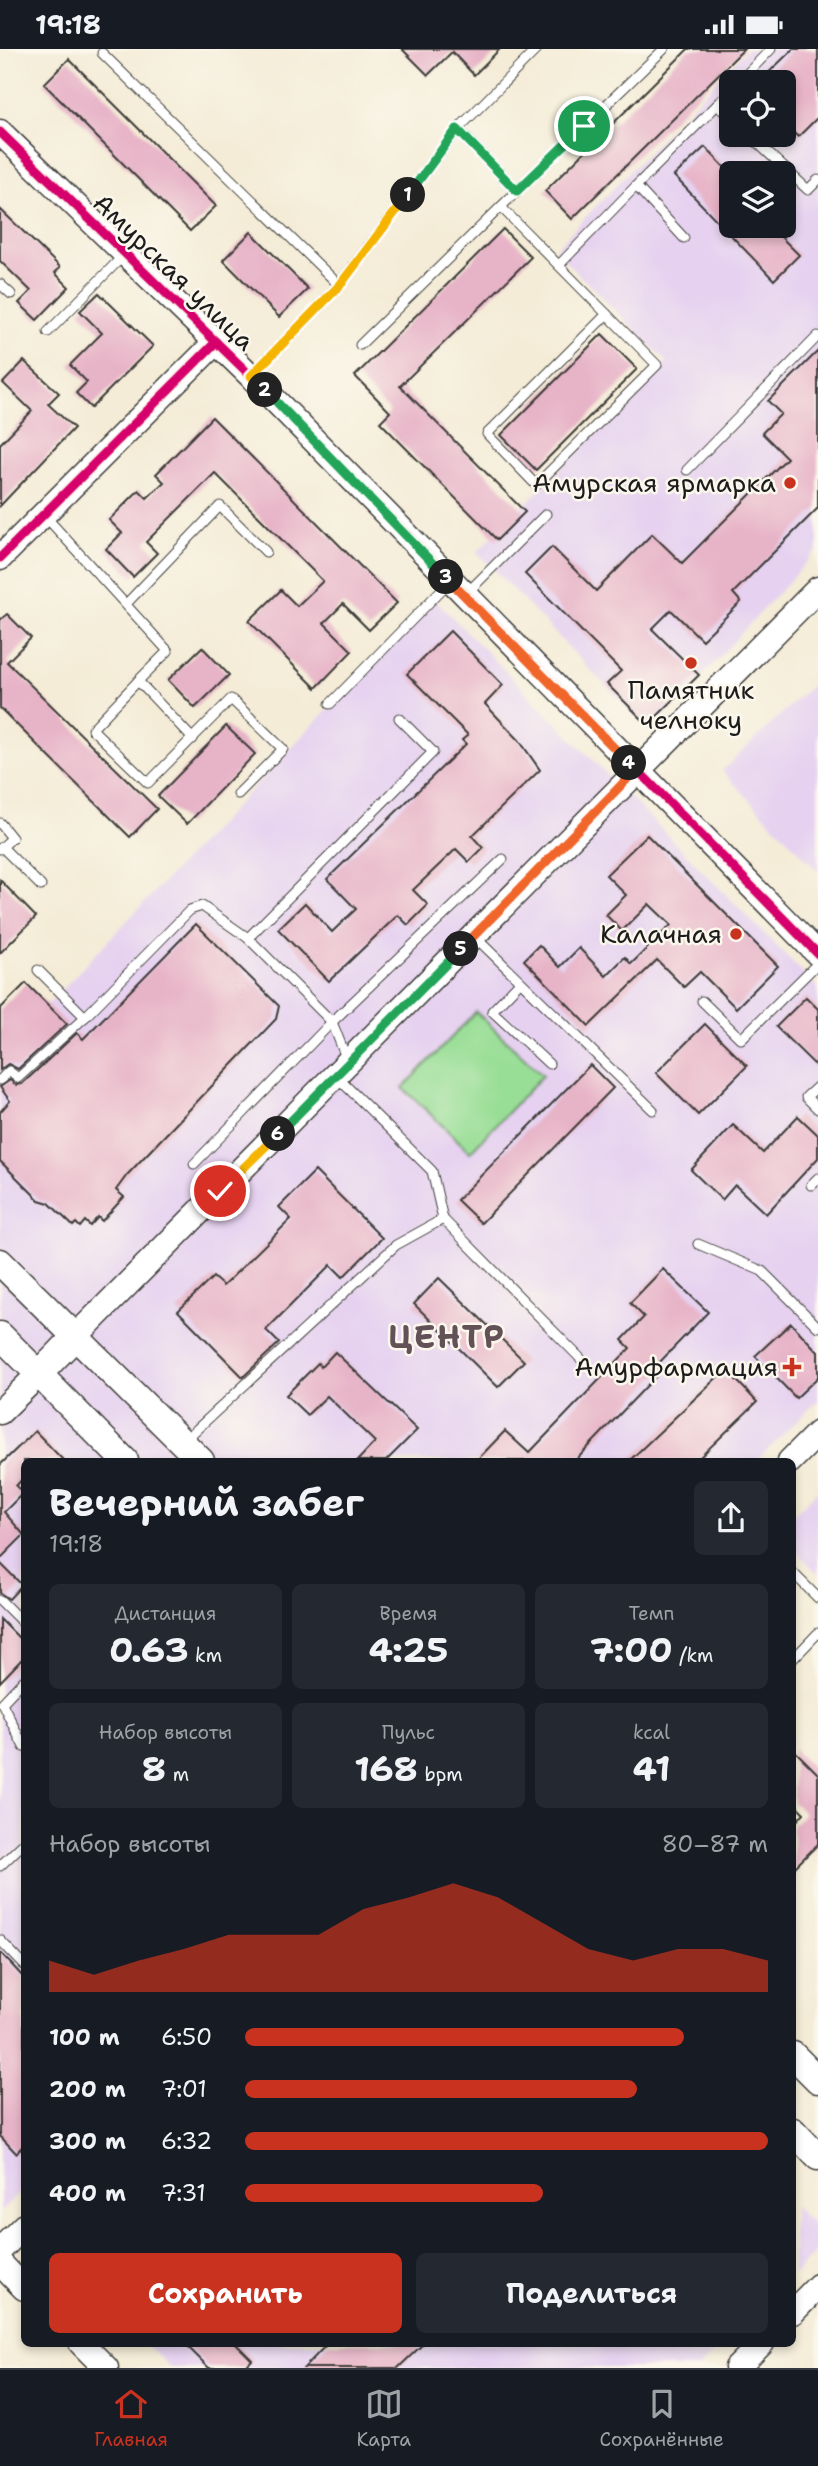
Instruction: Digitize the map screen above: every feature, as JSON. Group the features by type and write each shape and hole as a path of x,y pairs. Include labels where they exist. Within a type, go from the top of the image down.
{"main road":[{"path":"0,1262 198,1458"},
{"path":"0,1335 122,1458"},
{"path":"39,1374 75,1337"},
{"path":"796,2058 818,2080"},
{"path":"796,2134 818,2157"}],"street":[{"name":"Амурская улица","path":"0,132 251,376 818,954"},
{"path":"0,558 216,342"},
{"path":"75,1337 818,589"},
{"path":"0,1412 39,1374"},
{"path":"793,1458 818,1433"},
{"path":"0,2250 21,2229"},
{"path":"0,2263 21,2285"},
{"path":"796,2309 818,2286"},
{"path":"85,2347 106,2368"},
{"path":"737,2368 758,2347"}],"lane":[{"path":"251,376 340,285 457,129 537,49"},
{"path":"360,345 664,49"},
{"path":"751,70 771,49"},
{"path":"102,53 340,285"},
{"path":"559,265 717,105"},
{"path":"457,129 517,191"},
{"path":"762,147 808,190 818,180"},
{"path":"636,186 684,238"},
{"path":"501,207 559,265 657,365 536,485 487,434 607,314"},
{"path":"48,332 125,254"},
{"path":"0,283 11,294"},
{"path":"687,470 818,336"},
{"path":"127,603 220,506 266,552"},
{"path":"44,514 168,651 92,729 148,783 231,699 283,748 238,794"},
{"path":"330,704 457,588 546,514"},
{"path":"138,681 193,739"},
{"path":"248,938 433,752 399,718"},
{"path":"0,823 12,838 1,848 41,886"},
{"path":"194,1164 332,1022 503,859"},
{"path":"0,1080 9,1071 18,1078 85,1017 190,909 202,906 248,938 332,1022 342,1069 432,1171 443,1219 582,1360"},
{"path":"474,936 519,983 653,1110"},
{"path":"702,1001 741,1039 818,963"},
{"path":"38,970 85,1017"},
{"path":"519,983 492,1011 548,1065"},
{"path":"818,1086 806,1097 818,1109"},
{"path":"183,1442 396,1245 443,1219"},
{"path":"698,1244 762,1271 818,1327"},
{"path":"796,1576 818,1598"},
{"path":"0,1599 21,1622"},
{"path":"796,1656 818,1633"},
{"path":"21,1683 2,1703 21,1741"},
{"path":"0,1866 21,1846"},
{"path":"0,1940 21,1962"}],"shaded area":[{"path":"747,49 818,49 818,550 650,732 477,552 667,362 554,250 719,78 719,147 796,147 796,70 727,70"},
{"path":"433,598 818,988 818,1400 759,1458 21,1458 21,2191 0,2212 0,1055"},
{"path":"818,679 818,871 722,771"},
{"path":"818,1490 818,1574 796,1551 796,1512"},
{"path":"796,2208 818,2230 818,2250 796,2272"},
{"path":"149,2347 720,2347 699,2368 170,2368"}],"green space":[{"path":"476,1012 543,1075 470,1152 403,1088"}],"building":[{"path":"402,49 500,49 474,75 452,52 428,75"},
{"path":"688,49 744,49 723,70 719,70 719,74 572,219 545,191"},
{"path":"793,49 818,49 818,117 798,137 796,70 771,70"},
{"path":"69,59 216,206 190,231 44,84"},
{"path":"705,147 719,162 719,223 674,176"},
{"path":"0,209 60,267 55,273 69,287 37,320 19,303 31,291 0,261"},
{"path":"503,229 531,257 400,386 525,512 497,540 380,422 390,412 355,376"},
{"path":"251,232 308,289 279,317 223,260"},
{"path":"734,238 782,238 799,255 774,280"},
{"path":"99,293 153,346 91,408 76,393 87,382 70,365 102,333 80,311"},
{"path":"602,334 637,369 536,470 501,435"},
{"name":"Амурская ярмарка","path":"818,351 818,508 733,593 741,602 702,640 671,610 652,629 699,675 648,725 607,684 621,671 525,574 552,547 596,591 652,534 682,563 787,458 762,433 781,414 768,401"},
{"path":"24,361 59,393 48,404 74,428 0,506 0,444 32,411 3,383"},
{"path":"212,417 397,603 369,630 343,604 324,623 352,651 316,688 249,621 281,590 297,606 323,581 215,473 146,542 157,553 133,577 106,549 122,533 109,520 139,490 147,498 164,482 156,474"},
{"path":"7,614 31,638 7,662 157,809 130,837 0,708 0,620"},
{"path":"450,631 503,685 485,704 519,740 540,770 472,836 483,848 469,862 456,849 413,890 428,905 408,925 398,915 329,981 278,929 305,903 332,932 356,909 327,879 466,744 462,740 468,735 407,674"},
{"path":"202,647 229,675 195,708 168,680"},
{"path":"226,726 255,754 187,824 158,796"},
{"path":"647,835 778,966 736,1008 700,972 684,987 657,960 589,1026 524,960 539,945 560,967 579,948 606,976 625,957 631,964 671,925 649,904 622,931 606,915 626,895 606,875"},
{"path":"0,880 36,917 0,953"},
{"path":"196,924 279,1006 276,1019 127,1175 116,1190 124,1197 102,1221 98,1217 90,1226 85,1221 80,1227 76,1223 73,1226 49,1203 39,1200 0,1161 0,1112 10,1101 0,1087 10,1080 16,1085 22,1084 77,1033 83,1039"},
{"path":"26,983 67,1024 18,1069 8,1064 0,1070 0,1009"},
{"path":"806,997 818,1009 818,1068 776,1027"},
{"path":"705,1024 747,1066 698,1115 656,1073"},
{"path":"590,1065 613,1088 481,1223 457,1200"},
{"path":"798,1116 818,1135 818,1158 766,1214 735,1185 722,1200 691,1170 733,1125 763,1153"},
{"path":"315,1171 382,1238 343,1277 331,1265 266,1330 279,1343 243,1377 178,1311 213,1277 223,1286 291,1219 279,1207"},
{"path":"663,1269 708,1312 655,1367 660,1372 578,1458 479,1458 505,1431 529,1453 630,1348 622,1340 644,1317 630,1303"},
{"path":"439,1278 524,1361 498,1387 414,1304"},
{"name":"Амурфармация","path":"791,1323 818,1352 818,1377 796,1398 755,1356"},
{"path":"335,1352 417,1430 389,1458 360,1458 375,1442 327,1396 307,1415 286,1395 318,1363 321,1367"},
{"path":"726,1369 757,1402 699,1458 632,1458"},
{"path":"35,1431 61,1458 21,1458 21,1480 16,1486 21,1495 4,1512 21,1532 21,1538 0,1559 0,1465"},
{"path":"0,1563 21,1586 9,1599 0,1593"},
{"path":"0,1619 21,1640 21,1660 0,1682"},
{"path":"796,1752 818,1774 818,1844 796,1866 796,1822 804,1813 796,1805"},
{"path":"0,1952 21,1975 21,2148 16,2153 0,2136"},
{"path":"188,2347 239,2347 252,2360 244,2368 209,2368"},
{"path":"324,2347 420,2347 398,2368 304,2368"}],"cycle path":[{"path":"0,132 251,376 818,954"},
{"path":"0,558 216,342"}],"place":[{"name":"Амурская ярмарка","path":"790,483"},
{"name":"Памятник челноку","path":"691,663"},
{"name":"Калачная","path":"736,934"},
{"name":"Амурфармация","path":"792,1367"}],"district":[{"name":"ЦЕНТР","path":"447,1336"}],"route":[{"path":"220,1191 636,770 251,376 340,285 457,129 517,191 584,126"}]}
